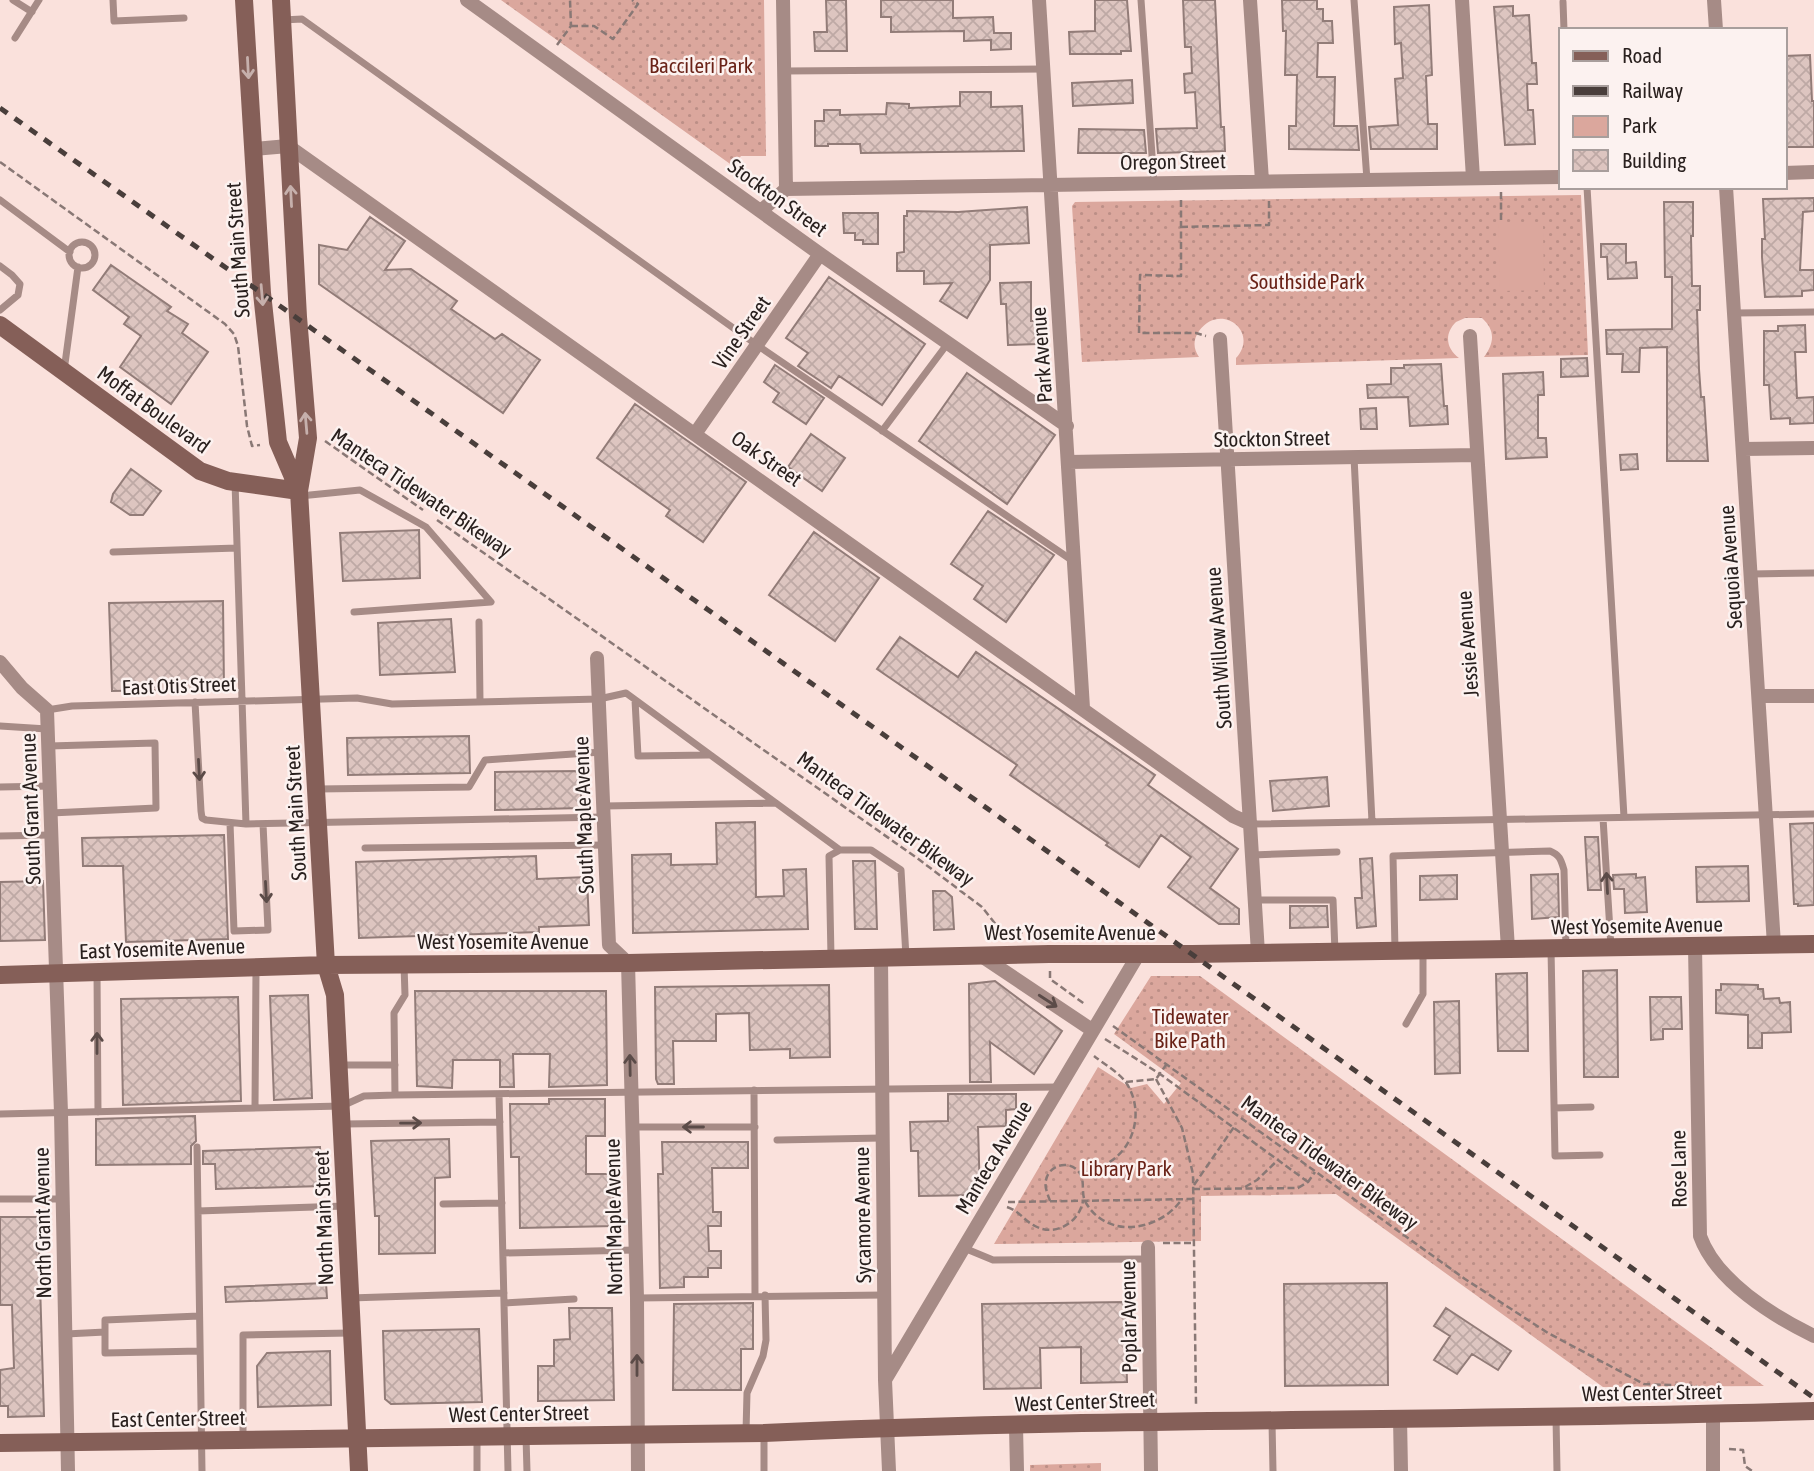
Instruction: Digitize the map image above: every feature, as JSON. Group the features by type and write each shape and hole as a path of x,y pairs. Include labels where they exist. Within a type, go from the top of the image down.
{"main road":[{"name":"South Main Street","path":"244,0 262,293 278,442 299,494"},
{"name":"South Main Street","path":"281,0 308,438 299,494 326,965"},
{"name":"Moffat Boulevard","path":"0,325 200,471 235,482 299,494"},
{"name":"West Yosemite Avenue","path":"326,965 628,963 980,955 1814,944"},
{"name":"East Yosemite Avenue","path":"0,975 326,965"},
{"name":"North Main Street","path":"326,965 335,995 359,1471"},
{"name":"West Center Street","path":"358,1439 755,1433 1150,1421 1814,1411"},
{"name":"East Center Street","path":"0,1443 358,1439"}],"street":[{"name":"Stockton Street","path":"467,0 820,254 1067,426"},
{"path":"762,210 786,189 783,0"},
{"name":"Park Avenue","path":"1039,0 1083,708"},
{"path":"1250,0 1262,181"},
{"path":"1462,0 1473,178"},
{"path":"1714,0 1716,28"},
{"path":"253,149 288,146"},
{"name":"Oak Street","path":"288,146 1233,816 1251,824"},
{"path":"1786,173 1814,172"},
{"name":"Oregon Street","path":"786,189 1559,177"},
{"name":"Sequoia Avenue","path":"1726,189 1774,945"},
{"name":"Vine Street","path":"695,433 820,254"},
{"name":"Jessie Avenue","path":"1470,336 1508,949"},
{"name":"South Willow Avenue","path":"1220,340 1258,953"},
{"path":"1743,449 1814,448"},
{"name":"Stockton Street","path":"1069,462 1476,455"},
{"name":"South Maple Avenue","path":"597,658 609,944 628,963"},
{"name":"South Grant Avenue","path":"0,662 22,688 47,710 56,974"},
{"path":"1759,696 1814,696"},
{"name":"Rose Lane","path":"1695,947 1700,1236 1706,1253 1745,1292 1764,1307 1814,1336"},
{"path":"980,955 1092,1030"},
{"name":"Manteca Avenue","path":"885,1380 1138,955"},
{"name":"Sycamore Avenue","path":"881,958 885,1380 889,1471"},
{"name":"North Maple Avenue","path":"628,963 637,1298 638,1471"},
{"name":"North Grant Avenue","path":"56,974 68,1471"},
{"name":"Poplar Avenue","path":"1148,1253 1150,1471"},
{"path":"1705,1414 1713,1447 1713,1471"},
{"path":"1400,1418 1401,1471"},
{"path":"1016,1426 1017,1471"}],"lane":[{"path":"13,0 32,12"},
{"path":"15,38 39,0"},
{"path":"113,0 114,21 184,18"},
{"path":"1141,0 1154,183"},
{"path":"1354,0 1367,180"},
{"path":"1563,2 1564,28"},
{"path":"282,20 302,19 757,345 1075,562"},
{"path":"784,71 1042,69"},
{"path":"1587,189 1624,817"},
{"path":"0,200 70,252"},
{"path":"79,243 87,244 93,249 95,256 92,264 85,268 78,267 70,260 70,252 79,243"},
{"path":"0,266 20,284 18,295 0,310"},
{"path":"64,372 78,267"},
{"path":"1735,313 1814,312"},
{"path":"882,431 948,343"},
{"path":"1354,456 1372,822"},
{"path":"235,482 246,824"},
{"path":"299,494 359,490 426,527 491,602 354,612"},
{"path":"113,552 237,548"},
{"path":"1751,574 1814,573"},
{"path":"479,622 480,702"},
{"name":"East Otis Street","path":"47,710 72,706 358,698 392,704 599,699 626,693 635,700"},
{"path":"635,700 638,756 710,755"},
{"path":"635,700 840,850"},
{"path":"195,702 201,815 206,820 263,824 775,803"},
{"path":"0,726 48,729"},
{"path":"49,746 155,743 156,808 51,813"},
{"path":"317,790 469,787 485,760 602,752"},
{"path":"0,788 50,786"},
{"path":"1251,824 1814,814"},
{"path":"1603,818 1611,948"},
{"path":"230,823 234,931 268,930 263,824"},
{"path":"0,836 51,835"},
{"path":"365,848 605,845"},
{"path":"831,959 829,856 840,850 871,850 901,870 906,958"},
{"path":"1395,951 1393,856 1550,851 1557,854 1564,870 1559,949 1555,1156 1600,1155"},
{"path":"1252,855 1337,852"},
{"path":"1255,900 1333,900 1335,952"},
{"path":"1406,1024 1423,994 1423,951"},
{"path":"395,1095 394,1013 405,995 404,964"},
{"path":"255,1108 256,967"},
{"path":"97,972 98,1112"},
{"path":"339,1065 395,1065"},
{"path":"342,1115 364,1096 1059,1087"},
{"path":"754,1090 755,1295"},
{"path":"499,1094 504,1303 517,1436 527,1471"},
{"path":"1554,1108 1591,1107"},
{"path":"0,1114 255,1108 500,1122"},
{"path":"632,1127 755,1127"},
{"path":"777,1140 883,1138"},
{"path":"197,1147 202,1471"},
{"path":"0,1199 63,1199"},
{"path":"443,1204 502,1203"},
{"path":"198,1211 346,1206"},
{"path":"963,1248 993,1260 1148,1253"},
{"path":"503,1253 635,1251"},
{"path":"349,1298 504,1293"},
{"path":"764,1471 747,1393 763,1356 766,1340 765,1295"},
{"path":"637,1298 884,1295"},
{"path":"504,1303 574,1299"},
{"path":"200,1317 105,1320 104,1353 200,1352"},
{"path":"65,1334 105,1332"},
{"path":"243,1440 243,1335 350,1333"},
{"path":"1556,1416 1557,1471"},
{"path":"1272,1421 1273,1471"},
{"path":"477,1471 478,1436"},
{"path":"508,1471 517,1436"}],"path":[{"path":"549,58 571,26 570,0"},
{"path":"571,26 594,26 612,39 638,4 632,0"},
{"path":"0,162 225,324 234,334 238,346 247,426 252,446 278,442"},
{"path":"1500,177 1501,223"},
{"path":"1181,227 1269,225 1269,197 1262,181"},
{"path":"1181,182 1181,276 1140,275 1139,333 1196,333 1220,340"},
{"name":"Manteca Tidewater Bikeway","path":"308,438 324,440 425,511"},
{"name":"Manteca Tidewater Bikeway","path":"436,519 917,858 982,906 1001,931 1049,934 1050,979 1465,1279 1548,1333 1644,1384 1696,1386 1705,1414"},
{"path":"1092,1030 1160,1074 1308,1182"},
{"path":"1080,1173 1107,1164 1119,1154 1133,1134 1137,1113 1126,1082 1082,1046"},
{"path":"1126,1082 1156,1079 1166,1065"},
{"path":"1156,1079 1185,1136 1194,1187 1197,1421"},
{"path":"1194,1187 1234,1127"},
{"path":"1242,1189 1257,1180 1279,1159"},
{"path":"990,1202 1019,1212 1033,1225 1052,1230 1077,1217 1084,1200 1080,1173 1069,1165 1058,1165 1049,1171 1045,1181 1049,1201"},
{"path":"1194,1187 1298,1188 1308,1182 1315,1172"},
{"path":"1084,1200 1102,1219 1129,1228 1154,1223 1167,1216 1182,1199"},
{"path":"990,1202 1194,1199"},
{"path":"1148,1253 1165,1243 1194,1243"},
{"path":"1713,1447 1743,1450 1745,1466 1752,1471"}],"green space":[{"name":"Baccileri Park","path":"501,0 764,0 766,156 741,156 733,166"},
{"name":"Southside Park","path":"1581,195 1588,355 1484,357 1490,347 1490,328 1482,318 1465,318 1456,322 1448,336 1451,350 1459,358 1236,365 1236,358 1242,348 1241,330 1227,320 1217,319 1208,322 1197,334 1194,344 1199,357 1082,362 1072,206 1075,202"},
{"path":"1498,223 1543,223 1544,290 1500,291"},
{"name":"Tidewater Bike Path","path":"1151,976 1200,976 1764,1386 1603,1387 1336,1194 1201,1196 1201,1241 994,1244 1098,1067 1131,1088 1147,1084 1164,1104 1181,1083 1114,1034"},
{"path":"1101,1463 1101,1471 1030,1471 1030,1465"}],"building":[{"path":"826,0 846,0 847,51 815,51 814,32 827,32"},
{"path":"881,0 953,0 953,18 993,17 994,33 1011,33 1011,49 991,50 991,40 964,41 964,31 891,32 891,17 881,17"},
{"path":"1095,0 1127,0 1131,51 1121,51 1121,54 1070,54 1069,32 1095,31"},
{"path":"1183,0 1215,0 1221,127 1224,127 1225,151 1158,153 1156,129 1197,128 1195,92 1185,93 1184,74 1192,73 1191,47 1185,47"},
{"path":"1282,0 1317,0 1317,9 1323,9 1323,21 1332,21 1333,43 1318,43 1317,77 1335,77 1334,126 1357,126 1359,150 1289,149 1289,126 1296,126 1297,75 1285,75 1286,31 1283,31"},
{"path":"1429,5 1432,75 1426,76 1428,124 1437,124 1437,149 1371,149 1369,127 1398,125 1395,79 1403,78 1401,43 1395,44 1394,7"},
{"path":"1513,6 1513,16 1529,15 1532,63 1536,63 1537,84 1527,84 1528,110 1533,110 1535,144 1505,145 1494,7"},
{"path":"1810,55 1814,147 1786,147 1786,56"},
{"path":"1132,80 1133,103 1073,106 1072,83"},
{"path":"960,92 991,92 991,107 1022,106 1024,151 861,153 860,144 815,146 815,121 824,121 824,110 840,110 840,115 886,114 887,103 909,104 909,108 960,106"},
{"path":"1079,129 1144,130 1146,153 1078,153"},
{"path":"1814,198 1814,211 1803,212 1800,270 1814,270 1814,290 1802,291 1802,296 1765,297 1762,257 1762,239 1765,239 1763,199"},
{"path":"1664,202 1693,202 1692,286 1700,286 1700,310 1697,310 1699,369 1701,397 1704,397 1708,461 1667,461 1667,347 1640,348 1639,372 1622,372 1623,354 1607,354 1606,330 1672,329 1672,277 1665,277"},
{"path":"1027,207 1029,243 990,245 990,280 967,318 940,301 952,283 924,284 924,271 897,271 897,253 904,252 904,216 907,216 907,211 958,212"},
{"path":"843,213 878,213 878,244 863,244 863,240 855,240 855,233 844,233"},
{"path":"370,217 405,241 385,270 411,269 457,301 451,309 495,339 502,334 540,360 503,413 319,284 319,245 347,250"},
{"path":"1601,244 1626,244 1626,263 1636,262 1637,278 1608,279 1607,257 1601,257"},
{"path":"111,265 171,307 167,311 188,324 182,333 208,352 171,404 120,367 141,336 124,324 129,317 93,290"},
{"path":"829,277 925,344 882,405 839,376 831,388 798,366 808,353 786,338"},
{"path":"1031,282 1031,321 1037,321 1038,344 1008,345 1006,304 1001,304 1000,283"},
{"path":"1805,325 1806,352 1795,352 1797,398 1814,397 1814,423 1790,424 1790,418 1771,419 1769,385 1764,385 1764,331 1778,331 1778,326"},
{"path":"1587,358 1588,376 1561,377 1561,359"},
{"path":"1441,364 1448,424 1410,426 1408,397 1368,398 1367,385 1391,384 1391,368"},
{"path":"775,365 824,398 806,424 773,402 779,393 764,382"},
{"path":"1543,372 1544,395 1538,395 1538,438 1546,438 1547,457 1506,459 1503,374"},
{"path":"967,373 1055,435 1007,504 919,441"},
{"path":"635,404 746,482 703,542 666,516 670,510 597,458"},
{"path":"1376,408 1377,429 1361,429 1360,409"},
{"path":"811,434 845,458 822,491 788,467"},
{"path":"1637,454 1638,469 1621,470 1620,455"},
{"path":"131,469 161,491 143,515 130,515 111,502 113,494"},
{"path":"988,511 1054,555 1006,622 974,599 983,586 951,564"},
{"path":"419,530 420,578 343,581 340,533"},
{"path":"814,532 879,578 835,641 769,595"},
{"path":"223,601 224,689 112,691 109,603"},
{"path":"451,619 455,672 380,675 378,623"},
{"path":"900,637 958,677 976,652 1155,775 1148,785 1238,849 1210,888 1239,909 1239,924 1219,924 1168,887 1191,857 1161,835 1139,867 1010,775 1017,765 877,669"},
{"path":"469,736 470,773 348,775 347,738"},
{"path":"579,771 582,808 495,810 495,772"},
{"path":"1327,777 1329,806 1273,811 1270,781"},
{"path":"755,822 756,897 784,896 783,870 806,869 808,929 633,933 632,855 671,854 671,865 717,864 716,823"},
{"path":"1814,823 1814,905 1798,906 1794,904 1790,824"},
{"path":"224,835 228,939 126,942 123,866 83,866 82,838"},
{"path":"1585,837 1598,837 1601,890 1588,890"},
{"path":"536,856 537,879 587,877 589,925 539,927 539,932 359,938 356,862"},
{"path":"1372,858 1376,926 1357,928 1355,898 1362,898 1360,859"},
{"path":"853,861 875,861 877,929 855,929"},
{"path":"1748,866 1749,901 1697,902 1696,867"},
{"path":"1558,874 1559,917 1532,919 1531,875"},
{"path":"1636,874 1636,878 1645,877 1647,912 1625,913 1624,889 1614,889 1613,875"},
{"path":"1457,875 1457,899 1420,900 1420,876"},
{"path":"43,881 45,940 0,941 0,882"},
{"path":"933,891 945,891 952,897 954,929 934,930"},
{"path":"1290,906 1327,906 1328,927 1290,928"},
{"path":"1617,970 1618,1077 1584,1077 1583,971"},
{"path":"1527,973 1528,1051 1498,1051 1496,974"},
{"path":"995,981 1062,1031 1034,1074 990,1042 991,1082 970,1082 969,984"},
{"path":"1721,984 1758,985 1758,989 1763,989 1764,999 1779,998 1780,1003 1790,1002 1791,1032 1762,1033 1762,1048 1748,1048 1748,1015 1716,1013 1716,990 1721,990"},
{"path":"829,985 830,1057 790,1058 790,1049 750,1050 749,1013 716,1014 716,1041 673,1041 674,1084 658,1084 655,987"},
{"path":"415,991 606,991 607,1085 549,1087 550,1054 513,1054 514,1087 500,1087 500,1060 453,1060 452,1088 417,1086"},
{"path":"308,995 312,1098 274,1100 270,996"},
{"path":"238,997 241,1101 123,1105 121,999"},
{"path":"1650,997 1681,997 1682,1029 1663,1029 1663,1039 1651,1040"},
{"path":"1459,1001 1460,1073 1435,1074 1434,1002"},
{"path":"948,1094 1016,1094 1016,1109 1006,1110 1006,1126 978,1127 980,1195 919,1196 918,1151 911,1151 910,1122 948,1121"},
{"path":"549,1099 605,1099 605,1136 586,1136 586,1174 613,1174 614,1226 520,1228 519,1157 511,1157 510,1104 549,1104"},
{"path":"195,1116 196,1141 191,1146 191,1164 96,1165 96,1119"},
{"path":"449,1139 450,1177 435,1178 435,1253 379,1254 379,1216 375,1216 371,1141"},
{"path":"662,1142 748,1142 748,1168 712,1168 713,1212 721,1212 721,1226 708,1226 709,1251 721,1251 721,1268 708,1268 708,1277 684,1277 684,1287 660,1288 658,1174 663,1174"},
{"path":"320,1147 322,1186 216,1189 215,1164 203,1164 203,1151"},
{"path":"0,1217 38,1217 44,1416 8,1417 8,1406 0,1406 0,1370 14,1368 12,1305 0,1305"},
{"path":"326,1283 327,1298 226,1302 225,1287"},
{"path":"1387,1283 1388,1385 1285,1386 1284,1284"},
{"path":"1125,1302 1127,1382 1081,1383 1081,1347 1040,1348 1041,1388 984,1389 982,1304"},
{"path":"753,1303 753,1349 741,1349 741,1390 673,1390 674,1304"},
{"path":"569,1308 612,1308 614,1400 538,1401 538,1366 554,1366 554,1340 570,1339"},
{"path":"1446,1308 1511,1351 1498,1370 1472,1354 1457,1374 1434,1360 1450,1336 1434,1326"},
{"path":"479,1329 482,1402 391,1404 385,1399 383,1331"},
{"path":"330,1351 331,1405 258,1407 257,1366 267,1353"}],"railway":[{"path":"0,108 1814,1398"}],"park label":[{"name":"Library Park","path":"1126,1168"}]}
